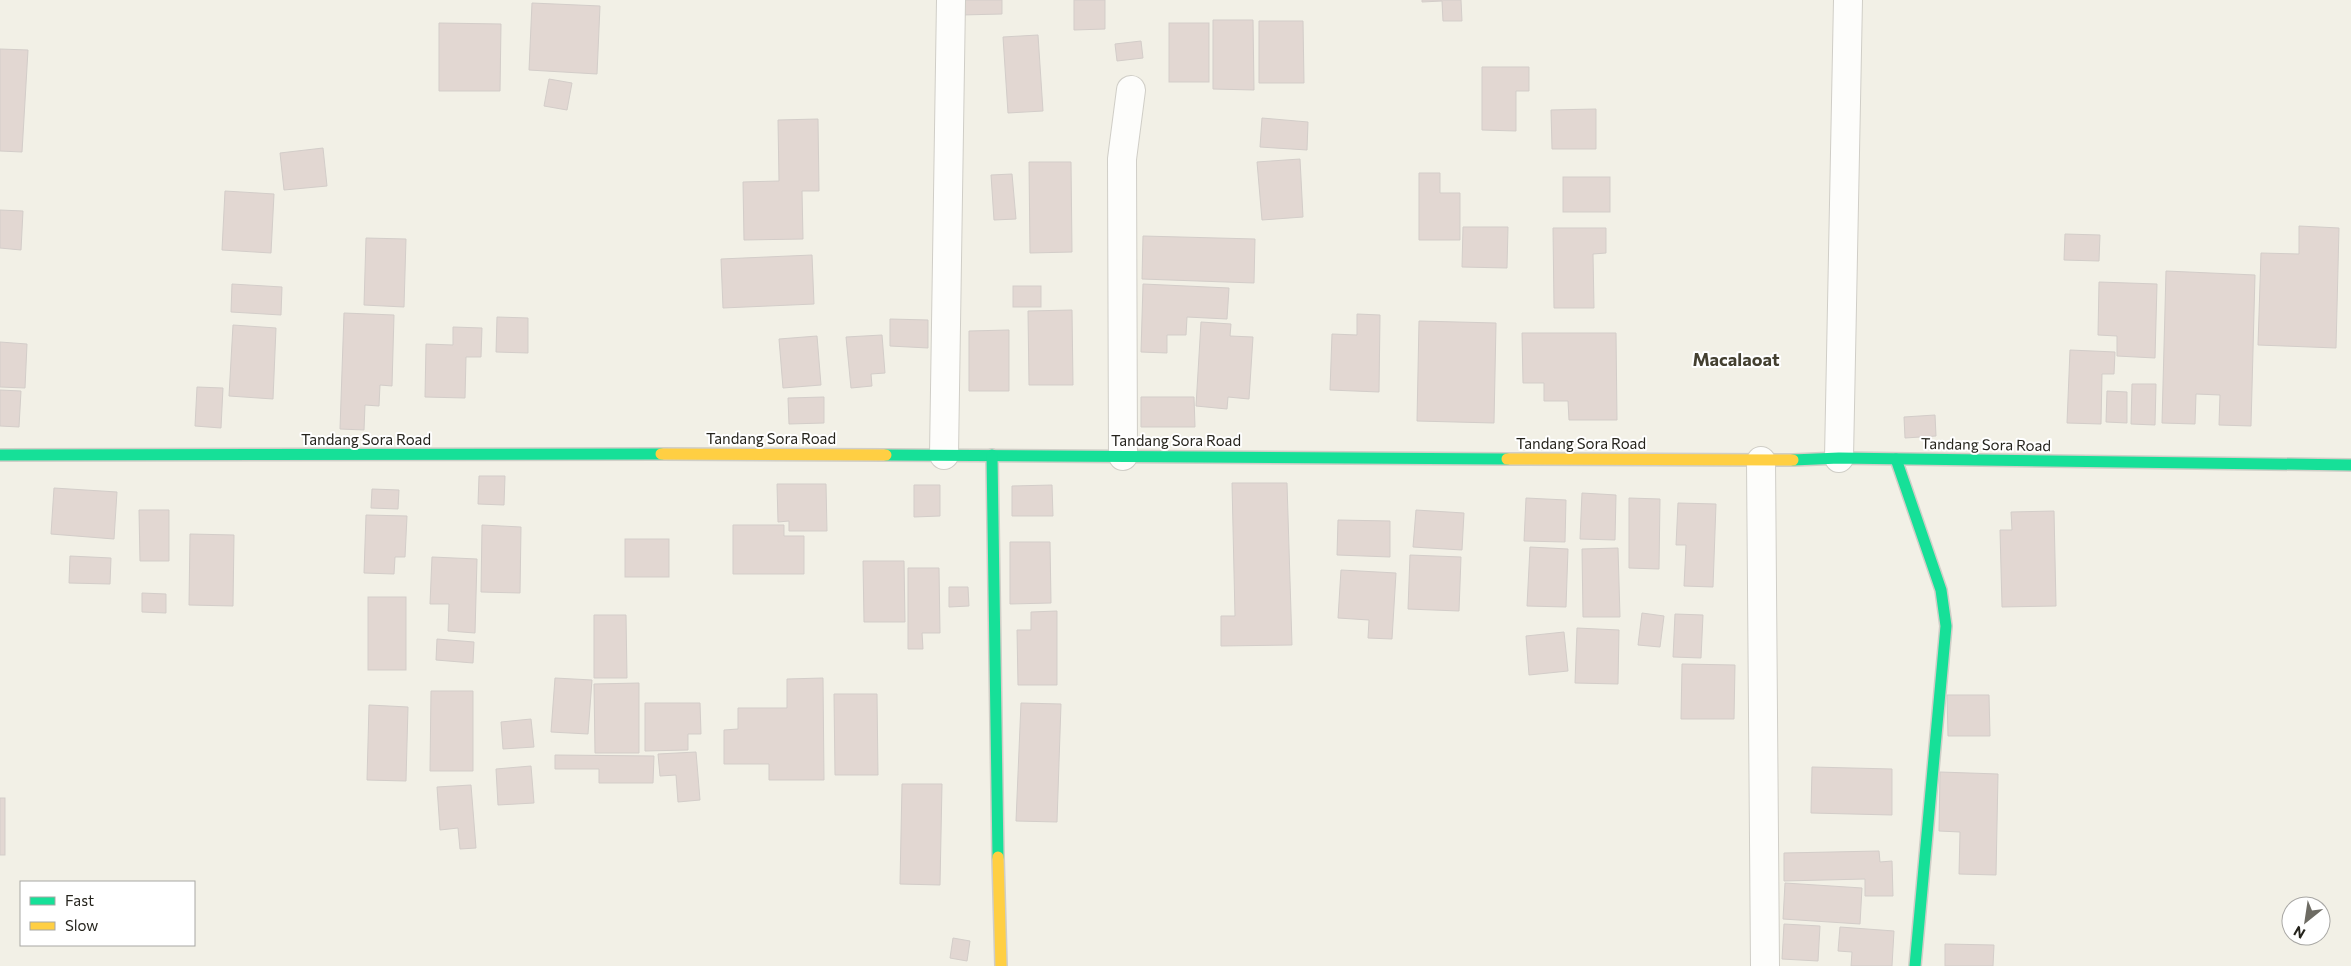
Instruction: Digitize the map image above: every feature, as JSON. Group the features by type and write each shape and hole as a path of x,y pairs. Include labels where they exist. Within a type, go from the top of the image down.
{"street":[{"path":"944,455 951,0"},
{"path":"1839,458 1848,0"},
{"path":"1123,456 1122,159 1131,90"},
{"name":"Tandang Sora Road","path":"0,455 992,455 1761,461 1839,458 2351,465"},
{"path":"992,455 1000,966"},
{"path":"1896,459 1942,590 1946,626 1915,966"},
{"path":"1761,461 1765,966"}],"building":[{"path":"961,0 1002,0 1002,14 961,15"},
{"path":"1074,0 1105,0 1105,29 1074,30"},
{"path":"1422,0 1461,0 1462,21 1443,21 1442,1 1422,2"},
{"path":"532,3 600,6 597,74 529,70"},
{"path":"1213,20 1253,20 1254,90 1213,89"},
{"path":"1259,21 1303,21 1304,83 1259,83"},
{"path":"439,23 501,24 500,91 439,91"},
{"path":"1169,23 1209,23 1209,82 1169,82"},
{"path":"1038,35 1043,111 1008,113 1003,37"},
{"path":"1141,41 1143,58 1117,61 1115,44"},
{"path":"0,49 28,50 22,152 0,151"},
{"path":"1482,67 1529,67 1529,91 1516,91 1516,131 1482,130"},
{"path":"549,79 572,83 567,110 544,106"},
{"path":"1596,109 1596,149 1552,149 1551,110"},
{"path":"1262,118 1308,122 1307,150 1260,147"},
{"path":"818,119 819,191 802,191 803,239 744,240 743,182 779,181 778,120"},
{"path":"323,148 327,186 284,190 280,153"},
{"path":"1300,159 1303,217 1262,220 1257,162"},
{"path":"1029,162 1071,162 1072,252 1030,253"},
{"path":"1419,173 1440,173 1440,193 1460,193 1460,240 1419,240"},
{"path":"1012,174 1016,219 994,220 991,175"},
{"path":"1563,177 1610,177 1610,212 1563,212"},
{"path":"225,191 274,194 271,253 222,250"},
{"path":"0,210 23,211 21,250 0,248"},
{"path":"2299,226 2339,228 2336,348 2258,345 2261,253 2299,254"},
{"path":"1463,227 1508,227 1507,268 1462,267"},
{"path":"1553,228 1606,228 1606,253 1593,254 1594,308 1554,308"},
{"path":"2065,234 2100,235 2099,261 2064,260"},
{"path":"1143,236 1255,239 1254,283 1142,279"},
{"path":"366,238 406,239 404,307 364,305"},
{"path":"812,255 814,304 723,308 721,259"},
{"path":"2166,271 2255,275 2251,426 2219,425 2220,395 2196,394 2195,424 2162,423"},
{"path":"2099,282 2157,284 2155,358 2117,356 2117,336 2098,335"},
{"path":"232,284 282,287 281,315 231,312"},
{"path":"1143,284 1229,288 1227,319 1187,317 1186,335 1167,335 1167,353 1141,352"},
{"path":"1013,286 1041,286 1041,307 1013,307"},
{"path":"1072,310 1073,385 1029,385 1028,311"},
{"path":"344,313 394,315 392,386 380,385 379,406 365,405 364,430 340,429"},
{"path":"1357,314 1380,315 1379,392 1330,390 1332,334 1357,335"},
{"path":"497,317 528,318 528,353 496,352"},
{"path":"890,319 928,320 928,348 890,346"},
{"path":"1419,321 1496,323 1494,423 1417,421"},
{"path":"1201,322 1231,324 1230,336 1253,337 1249,399 1228,397 1227,409 1196,406"},
{"path":"233,325 276,328 273,399 229,396"},
{"path":"453,327 482,328 481,357 466,357 465,398 425,397 426,344 453,345"},
{"path":"1009,330 1009,391 969,391 969,331"},
{"path":"1522,333 1616,333 1617,420 1569,420 1568,401 1544,401 1544,383 1523,383"},
{"path":"882,335 885,373 871,374 872,386 851,388 846,337"},
{"path":"817,336 821,385 783,388 779,339"},
{"path":"0,342 27,344 25,388 0,387"},
{"path":"2070,350 2115,352 2114,374 2102,374 2101,424 2067,423"},
{"path":"2132,384 2156,384 2155,425 2131,424"},
{"path":"197,387 223,388 221,428 195,426"},
{"path":"0,390 21,391 19,427 0,426"},
{"path":"2107,391 2127,392 2127,423 2106,422"},
{"path":"824,397 824,423 789,424 788,398"},
{"path":"1141,397 1194,397 1195,427 1141,427"},
{"path":"1935,415 1936,436 1905,438 1904,417"},
{"path":"479,476 505,476 504,505 478,504"},
{"path":"1232,483 1287,483 1292,645 1221,646 1221,616 1235,616"},
{"path":"777,484 826,484 827,531 789,531 789,521 778,522"},
{"path":"914,485 940,485 940,516 914,517"},
{"path":"1052,485 1053,516 1012,516 1012,486"},
{"path":"54,488 117,492 114,539 51,534"},
{"path":"372,489 399,490 398,509 371,508"},
{"path":"1582,493 1616,495 1615,540 1580,539"},
{"path":"1526,498 1566,500 1565,542 1524,541"},
{"path":"1629,498 1660,499 1659,569 1629,568"},
{"path":"1678,503 1716,504 1713,587 1684,586 1686,545 1676,545"},
{"path":"139,510 169,510 169,561 140,561"},
{"path":"1416,510 1464,513 1462,550 1413,547"},
{"path":"2054,511 2056,606 2002,607 2000,530 2012,530 2011,512"},
{"path":"366,515 407,516 405,557 395,557 394,574 364,573"},
{"path":"1338,520 1390,521 1390,557 1337,555"},
{"path":"482,525 521,527 520,593 481,592"},
{"path":"733,525 784,525 784,536 804,536 804,574 733,574"},
{"path":"190,534 234,535 233,606 189,605"},
{"path":"625,539 669,539 669,577 625,577"},
{"path":"1010,542 1050,542 1051,603 1010,604"},
{"path":"1530,547 1568,549 1566,607 1527,606"},
{"path":"1618,548 1620,617 1583,617 1582,549"},
{"path":"1410,555 1461,557 1459,611 1408,609"},
{"path":"70,556 111,558 110,584 69,583"},
{"path":"432,557 477,559 475,633 448,631 449,604 430,604"},
{"path":"863,561 904,561 905,622 864,622"},
{"path":"908,568 939,568 940,633 922,633 923,649 908,649"},
{"path":"1341,570 1396,573 1392,639 1368,638 1369,620 1338,618"},
{"path":"949,587 968,587 969,606 949,607"},
{"path":"142,593 166,594 166,613 142,612"},
{"path":"368,597 406,597 406,670 368,670"},
{"path":"1057,611 1057,685 1018,685 1017,630 1031,630 1031,612"},
{"path":"1642,613 1664,616 1660,647 1638,645"},
{"path":"1675,614 1703,615 1701,658 1673,657"},
{"path":"594,615 626,615 627,678 594,678"},
{"path":"1577,628 1619,630 1618,684 1575,683"},
{"path":"1564,632 1568,671 1529,675 1526,636"},
{"path":"437,639 474,642 473,663 436,660"},
{"path":"1682,664 1735,665 1734,719 1681,719"},
{"path":"555,678 592,680 588,734 551,732"},
{"path":"823,678 824,780 769,780 769,764 724,764 724,730 738,729 738,708 787,708 787,679"},
{"path":"639,683 639,753 595,753 594,684"},
{"path":"431,691 473,691 473,771 430,771"},
{"path":"834,694 877,694 878,775 835,775"},
{"path":"1947,695 1989,695 1990,736 1948,736"},
{"path":"645,703 700,703 701,734 688,734 688,750 645,751"},
{"path":"1021,703 1061,704 1057,822 1016,821"},
{"path":"369,705 408,707 406,781 367,780"},
{"path":"531,719 534,747 503,749 501,722"},
{"path":"696,752 700,800 678,802 676,775 660,776 658,754"},
{"path":"555,755 654,756 653,783 599,783 599,769 555,769"},
{"path":"531,766 534,803 498,805 496,769"},
{"path":"1812,767 1892,769 1892,815 1811,813"},
{"path":"1940,772 1998,774 1996,875 1959,874 1960,832 1939,831"},
{"path":"902,784 942,784 940,885 900,884"},
{"path":"471,785 476,848 460,849 458,828 440,830 437,787"},
{"path":"0,798 5,798 5,855 0,855"},
{"path":"1879,851 1880,862 1892,861 1893,896 1865,896 1865,879 1784,881 1784,853"},
{"path":"1785,883 1862,888 1860,924 1783,919"},
{"path":"1784,924 1820,926 1818,961 1782,959"},
{"path":"1840,927 1894,931 1892,966 1851,966 1852,952 1838,951"},
{"path":"953,938 970,941 967,961 950,958"},
{"path":"1945,944 1994,945 1993,966 1945,966"}],"traffic: fast":[{"path":"0,455 661,454"},
{"path":"886,455 1507,459"},
{"path":"992,455 998,857"},
{"path":"1793,460 1839,458 2351,465"},
{"path":"1896,459 1941,590 1946,626 1915,966"}],"traffic: slow":[{"path":"661,454 886,455"},
{"path":"1507,459 1793,460"},
{"path":"998,857 1001,966"}],"district":[{"name":"Macalaoat","path":"1736,360"}]}
